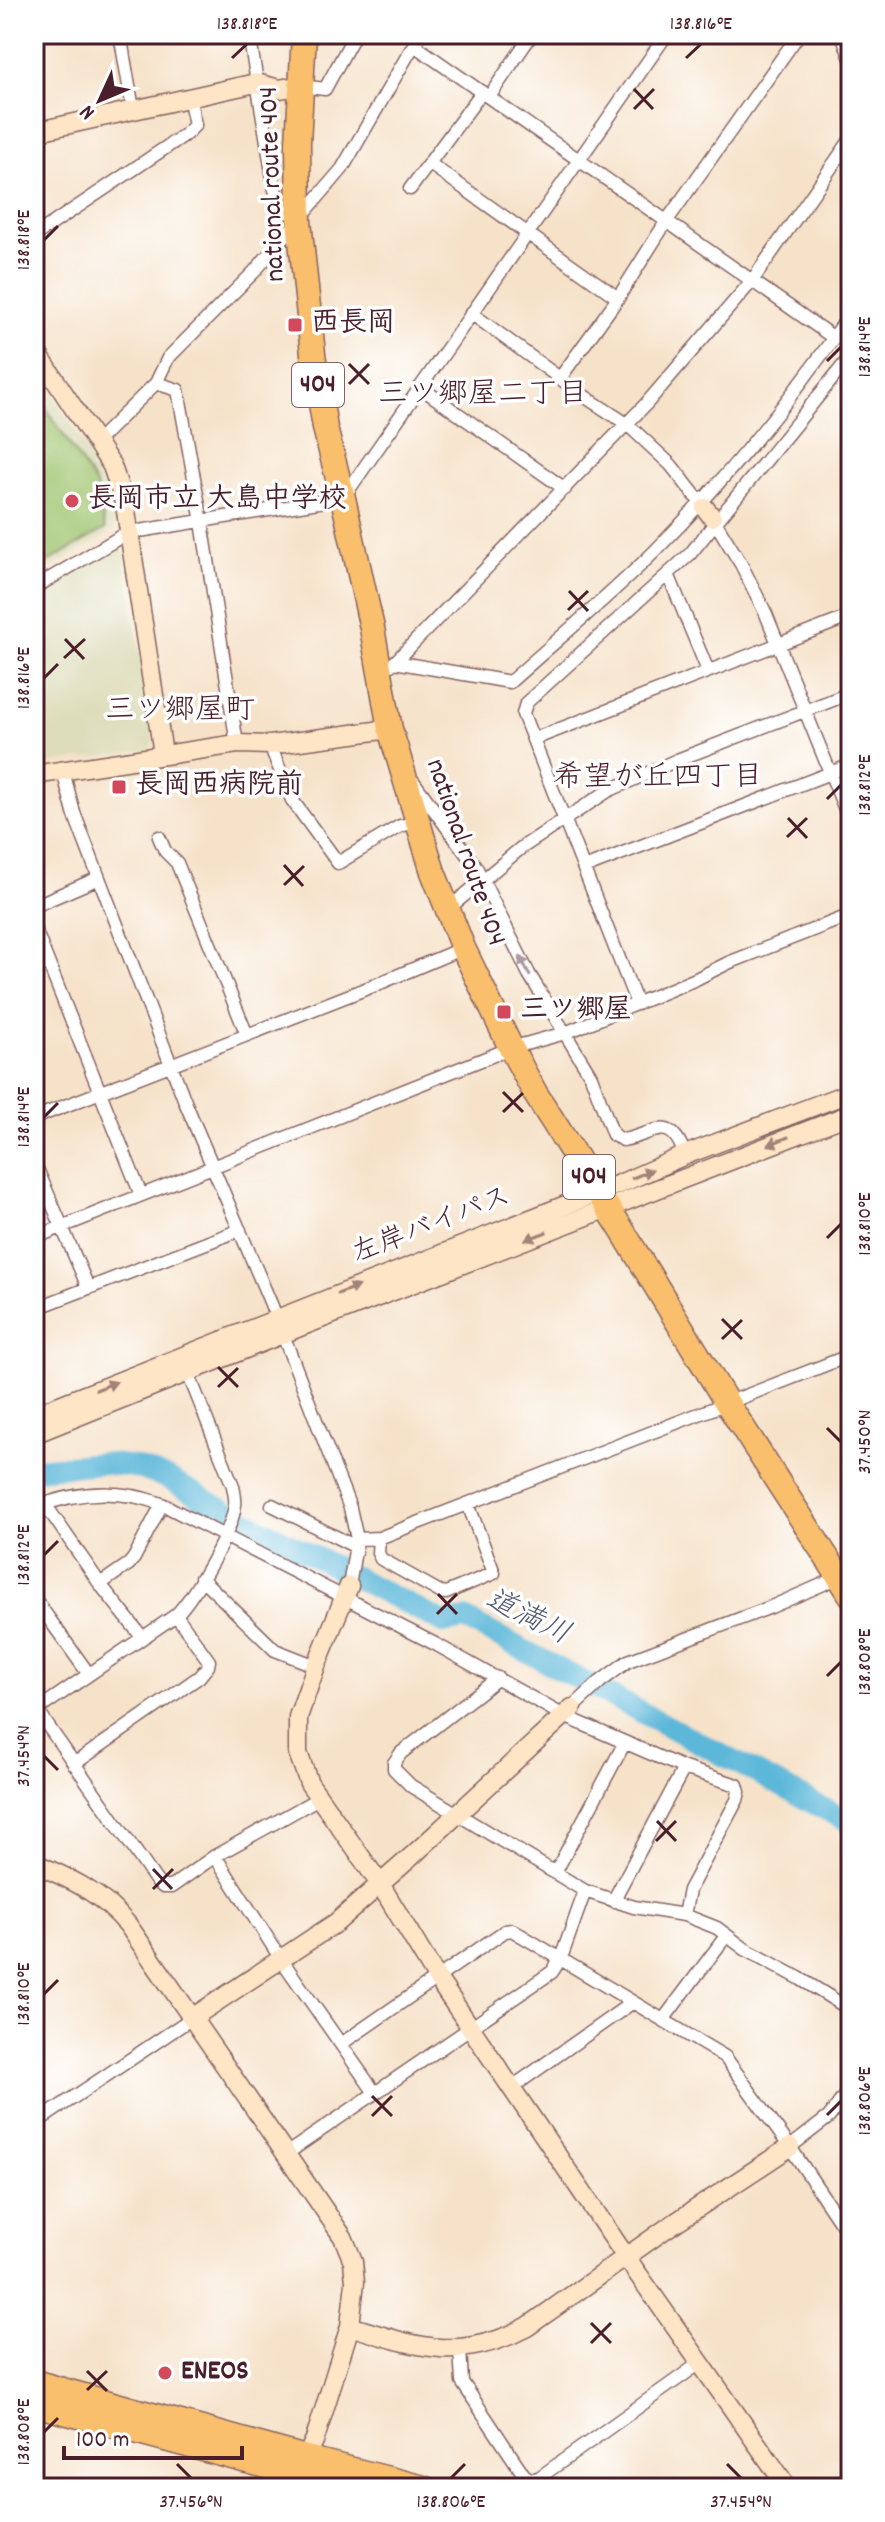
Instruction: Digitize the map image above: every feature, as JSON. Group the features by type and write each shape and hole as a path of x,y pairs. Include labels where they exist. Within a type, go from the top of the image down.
{"highway":[{"name":"national route 404","path":"304,34 300,86 299,221 325,428 387,667 390,729 448,909 463,948 535,1093 727,1403 847,1581"},
{"path":"34,2382 294,2473 424,2488"},
{"path":"34,2404 348,2488"}],"street":[{"path":"120,34 133,109"},
{"path":"249,34 275,190 281,207 299,221"},
{"path":"34,132 256,83 279,89 300,86 325,89 355,34"},
{"path":"410,189 532,34"},
{"path":"34,588 127,533 343,498 667,34"},
{"path":"560,378 799,34"},
{"path":"842,34 851,59"},
{"path":"96,442 156,383 168,358 254,272 342,169 417,39 486,94 834,338"},
{"path":"34,236 186,134 195,125 189,96"},
{"path":"387,667 627,424 752,281 851,139"},
{"path":"430,164 618,298"},
{"path":"471,313 627,424 671,465 709,513 752,583 851,824"},
{"path":"637,1004 523,714 526,703 668,574 851,313"},
{"path":"34,348 41,376 96,442 117,477 125,505 163,754"},
{"path":"387,667 510,682 654,552 709,513 851,356"},
{"path":"156,383 178,390 237,744"},
{"path":"420,387 565,489"},
{"path":"668,574 708,671"},
{"path":"534,739 851,616"},
{"path":"448,909 483,878 564,818 608,791 641,775 851,693"},
{"path":"34,775 237,744 270,745 390,729"},
{"path":"270,745 292,800 338,863 400,826 418,822"},
{"path":"584,868 851,765"},
{"path":"402,766 483,878 529,974 591,1076 613,1135 623,1140 658,1129 669,1130 677,1137 685,1155"},
{"path":"63,771 74,813 99,878 350,1508 356,1546 346,1592 298,1717 297,1740 309,1783 380,1884 437,1978 511,2088 788,2488"},
{"path":"159,837 165,851 177,863 247,1035"},
{"path":"34,906 99,878"},
{"path":"34,1238 511,1048 565,1033 728,963 851,915"},
{"path":"34,927 141,1195"},
{"path":"34,1118 463,948"},
{"name":"左岸バイパス","path":"602,1200 685,1155 851,1092"},
{"name":"左岸バイパス","path":"34,1415 279,1327 602,1200 851,1114"},
{"path":"34,1162 88,1287"},
{"path":"34,1309 240,1230"},
{"name":"左岸バイパス","path":"34,1434 188,1373 279,1327"},
{"path":"272,1505 356,1546 851,1355"},
{"path":"188,1373 233,1486 235,1502 225,1533 188,1602 176,1615 35,1708 163,1887 171,1887 215,1856 319,1798"},
{"path":"142,1637 40,1506 74,1495 112,1493 146,1498 162,1504 346,1592 498,1678 624,1744 737,1785 737,1800 689,1890 684,1915"},
{"path":"100,1584 134,1558 162,1504"},
{"path":"379,1538 378,1553 381,1559 446,1593 494,1573 468,1504"},
{"path":"201,1578 275,1650 316,1666"},
{"path":"34,2124 337,1922 600,1682 628,1661 847,1581"},
{"path":"34,1598 88,1673"},
{"path":"74,1764 205,1671 209,1661 176,1615"},
{"path":"498,1678 401,1753 394,1763 394,1769 401,1778 585,1891 634,1907 684,1915 717,1928 851,2010"},
{"path":"555,1873 624,1744"},
{"path":"613,1901 684,1768"},
{"path":"215,1856 281,1959 375,2093"},
{"path":"34,1863 96,1893 128,1925 343,2237 353,2261 355,2297 350,2326 315,2439 294,2473"},
{"path":"286,2154 552,1972 561,1958 585,1891"},
{"path":"341,2044 505,1931 512,1930 725,2057 851,2238"},
{"path":"663,2020 726,1936"},
{"path":"511,2088 633,2002"},
{"path":"350,2326 417,2345 460,2349 496,2341 527,2327 790,2147 829,2117 851,2087"},
{"path":"460,2349 462,2382 524,2475 532,2480 700,2363"}],"shaded area":[{"name":"長岡市立 大島中学校","path":"41,384 47,387 104,476 115,526 107,535 34,578 34,389"},
{"path":"116,546 124,550 153,744 147,751 34,765 34,593"}],"green space":[{"name":"長岡市立 大島中学校","path":"39,397 96,485 105,529 34,570 34,401"}],"waterway":[{"name":"道満川","path":"34,1469 102,1463 135,1467 169,1479 444,1623 465,1619 851,1823"}],"place":[{"name":"西長岡","path":"295,325"},
{"name":"長岡市立 大島中学校","path":"72,501"},
{"name":"長岡西病院前","path":"119,787"},
{"name":"三ツ郷屋","path":"504,1012"},
{"name":"ENEOS","path":"165,2373"}],"district":[{"name":"三ツ郷屋二丁目","path":"483,396"},
{"name":"三ツ郷屋町","path":"180,712"},
{"name":"希望が丘四丁目","path":"658,779"}]}
